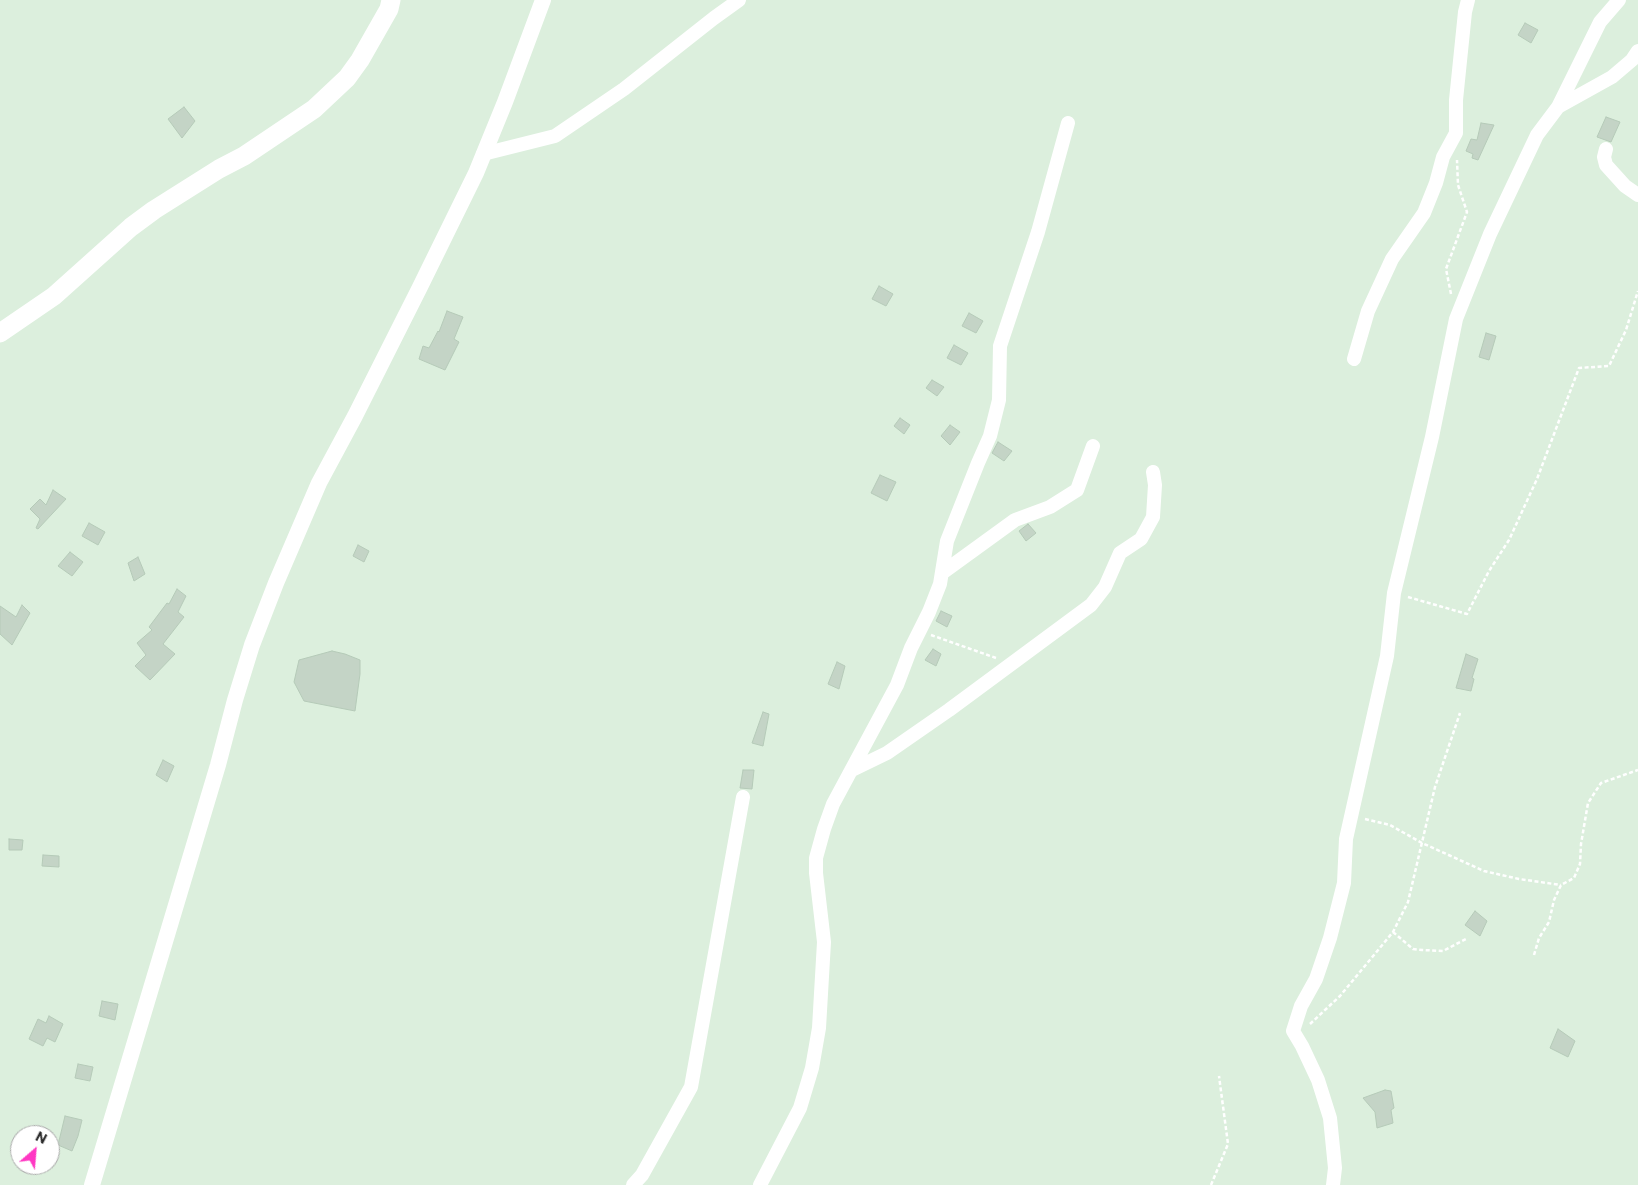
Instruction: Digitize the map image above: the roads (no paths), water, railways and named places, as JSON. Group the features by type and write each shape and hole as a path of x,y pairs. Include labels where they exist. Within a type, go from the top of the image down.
{"main road":[{"path":"0,333 54,296 131,227 154,210 219,169 244,156 314,109 347,78 375,34 392,0"}],"street":[{"path":"92,1185 252,645 276,583 319,483 425,278 483,154 526,49 543,0"},
{"path":"483,154 555,136 624,89 739,0"},
{"path":"1333,1185 1335,1168 1330,1118 1318,1080 1293,1031 1301,1006 1316,979 1330,938 1344,883 1346,839 1387,656 1394,593 1432,437 1456,319 1490,234 1537,135 1558,107 1600,22 1619,0"},
{"path":"1354,360 1368,311 1392,259 1424,213 1436,184 1443,157 1456,133 1456,100 1468,1"},
{"path":"1558,107 1612,77 1632,60 1638,51"},
{"path":"760,1185 800,1108 812,1068 819,1028 824,942 816,858 824,829 833,804 897,685 911,648 930,612 940,584 947,541 990,436 999,400 1000,346 1038,232 1068,124"},
{"path":"1606,149 1604,157 1606,165 1625,186 1638,194"},
{"path":"942,573 1015,520 1050,508 1077,490 1093,446"},
{"path":"852,770 887,753 949,710 1091,605 1105,587 1120,553 1141,538 1153,517 1154,472"},
{"path":"633,1185 642,1175 691,1087 743,797"}]}
